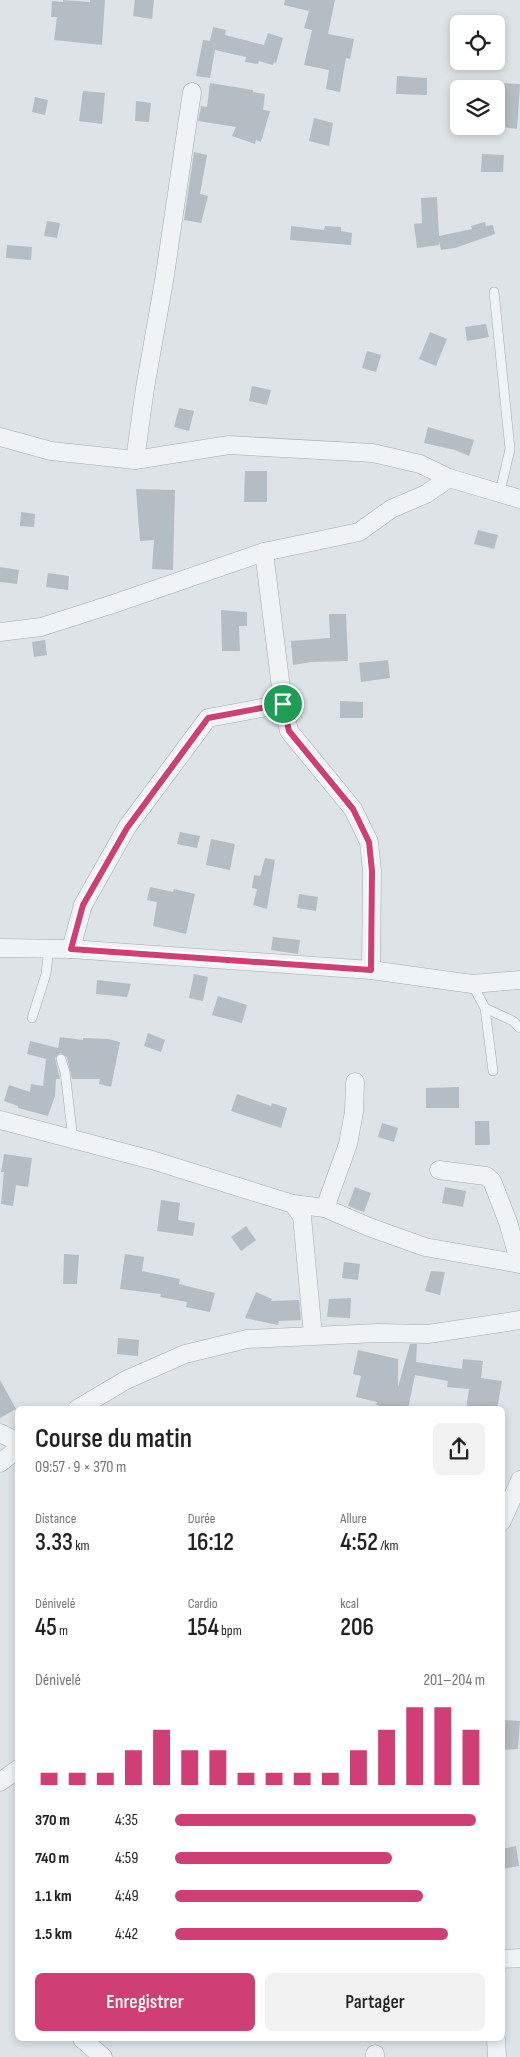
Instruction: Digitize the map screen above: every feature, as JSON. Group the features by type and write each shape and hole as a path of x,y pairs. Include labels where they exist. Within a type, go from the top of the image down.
{"street":[{"path":"135,460 144,388 164,281 192,92"},
{"path":"0,438 51,451 135,460 229,445 274,446 372,453 420,464 449,478 520,498"},
{"path":"0,632 41,627 264,552 359,532 391,509 426,494 449,478"},
{"path":"264,552 283,704 289,731 353,809 369,842 372,871 371,970"},
{"path":"71,949 83,905 127,828 208,718 283,704"},
{"path":"0,948 71,949 371,970 472,984 520,980"},
{"path":"325,1208 348,1144 354,1112 355,1082"},
{"path":"0,1120 152,1160 293,1204 325,1208 369,1227 425,1247 461,1255 520,1264 508,1222 492,1181 486,1176 439,1170"},
{"path":"293,1204 302,1216 313,1335"},
{"path":"82,1406 126,1380 185,1354 247,1339 378,1333 428,1334 520,1320"},
{"path":"0,1463 15,1451"},
{"path":"505,1514 520,1480"},
{"path":"0,1782 15,1771"},
{"path":"505,1959 520,1958"},
{"path":"84,2041 103,2057"},
{"path":"496,2041 496,2057"}],"lane":[{"path":"494,292 510,450 500,492"},
{"path":"32,1018 46,974 49,948"},
{"path":"472,984 485,1008 493,1071"},
{"path":"485,1008 512,1021 520,1028"},
{"path":"61,1059 65,1072 72,1139"}],"building":[{"path":"63,0 90,2 90,0 105,0 102,45 54,40 57,17 51,17 52,1 63,2"},
{"path":"135,0 154,0 152,19 133,16"},
{"path":"285,0 335,0 328,34 354,39 350,59 346,58 340,92 326,89 329,70 304,65 312,30 304,28 309,11 284,5"},
{"path":"213,27 226,30 225,35 264,45 268,33 283,38 276,63 274,62 273,65 259,61 258,64 245,62 246,57 215,50 210,78 196,76 203,40 210,41"},
{"path":"397,76 427,78 427,95 396,94"},
{"path":"210,83 253,90 253,92 265,94 263,110 270,111 261,142 256,140 255,144 232,136 236,127 198,121 201,106 207,107"},
{"path":"505,83 520,84 517,129 505,127"},
{"path":"83,91 105,93 102,124 79,121"},
{"path":"35,97 48,100 45,115 32,112"},
{"path":"136,101 151,103 149,122 135,121"},
{"path":"314,118 333,123 329,146 309,141"},
{"path":"194,152 207,155 200,194 208,196 201,223 184,220"},
{"path":"482,154 504,155 503,172 481,172"},
{"path":"437,197 439,236 472,229 471,226 485,222 486,226 493,225 495,234 455,248 441,250 439,242 439,245 417,248 414,224 422,223 421,198"},
{"path":"47,221 60,223 57,238 44,236"},
{"path":"291,226 324,230 325,226 341,227 341,231 352,233 351,245 290,240"},
{"path":"7,245 32,247 31,260 6,258"},
{"path":"486,324 489,337 467,341 465,327"},
{"path":"430,332 447,339 436,366 419,359"},
{"path":"367,351 381,355 376,372 362,368"},
{"path":"252,386 271,390 267,405 249,401"},
{"path":"179,408 194,411 189,431 174,427"},
{"path":"428,427 474,440 469,456 455,450 424,443"},
{"path":"245,471 267,471 267,502 244,502"},
{"path":"136,489 175,490 173,570 152,569 154,540 140,541"},
{"path":"21,512 35,514 34,527 20,526"},
{"path":"478,530 498,535 494,549 474,544"},
{"path":"0,567 19,570 17,584 0,582"},
{"path":"48,573 69,576 68,590 46,587"},
{"path":"221,610 247,612 247,626 239,626 240,651 222,651"},
{"path":"329,614 346,614 348,661 311,662 293,665 291,641 330,638"},
{"path":"45,640 47,655 34,657 32,642"},
{"path":"388,660 390,678 361,682 359,663"},
{"path":"340,701 363,702 363,718 340,718"},
{"path":"180,832 200,836 197,848 177,844"},
{"path":"211,839 235,844 230,870 206,865"},
{"path":"265,858 275,860 267,909 253,905 257,889 252,888 254,875 260,876"},
{"path":"150,887 173,892 174,889 195,894 186,934 153,926 157,902 147,900"},
{"path":"299,894 318,897 316,911 297,908"},
{"path":"273,937 300,940 298,954 271,950"},
{"path":"194,974 208,977 203,1001 189,998"},
{"path":"97,980 131,984 127,997 96,994"},
{"path":"218,996 247,1005 242,1023 212,1015"},
{"path":"148,1033 165,1040 161,1052 144,1046"},
{"path":"60,1037 83,1040 83,1038 108,1039 120,1042 111,1087 99,1084 100,1079 72,1079 67,1057 60,1053 55,1058 60,1079 56,1079 55,1096 48,1116 18,1108 18,1106 4,1101 9,1085 30,1092 31,1084 43,1086 46,1059 27,1054 30,1041 58,1048"},
{"path":"459,1087 459,1108 426,1108 426,1088"},
{"path":"237,1094 271,1106 272,1103 287,1108 281,1128 231,1111"},
{"path":"475,1121 489,1121 490,1145 475,1145"},
{"path":"382,1123 398,1128 394,1142 378,1137"},
{"path":"4,1154 32,1158 28,1187 16,1185 13,1206 1,1204 4,1172 1,1172"},
{"path":"355,1187 371,1193 364,1212 348,1206"},
{"path":"445,1187 466,1191 463,1207 442,1203"},
{"path":"161,1200 180,1203 178,1220 195,1223 193,1236 157,1231"},
{"path":"246,1226 256,1240 241,1251 231,1237"},
{"path":"64,1254 79,1255 77,1284 63,1284"},
{"path":"125,1254 144,1257 142,1271 180,1279 179,1284 215,1293 210,1312 186,1307 187,1302 160,1297 161,1294 120,1289"},
{"path":"344,1262 360,1264 358,1280 342,1278"},
{"path":"431,1271 445,1272 440,1295 425,1291"},
{"path":"256,1292 272,1299 271,1301 299,1300 301,1320 279,1321 278,1325 245,1318"},
{"path":"351,1298 350,1318 327,1317 329,1299"},
{"path":"118,1338 139,1340 138,1356 117,1354"},
{"path":"410,1344 417,1344 416,1362 462,1369 463,1359 483,1361 481,1378 502,1381 498,1406 466,1406 469,1389 447,1387 448,1381 415,1375 409,1406 380,1406 376,1405 377,1402 356,1397 361,1376 353,1374 358,1350 398,1359 398,1387"},
{"path":"0,1380 15,1410 0,1418"},
{"path":"505,1720 520,1721 518,1749 505,1750"},
{"path":"516,1846 519,1866 505,1868 505,1848"}],"route":[{"path":"283,704 289,731 353,809 369,842 372,871 371,970 71,949 83,905 127,828 208,718 283,704"}]}
